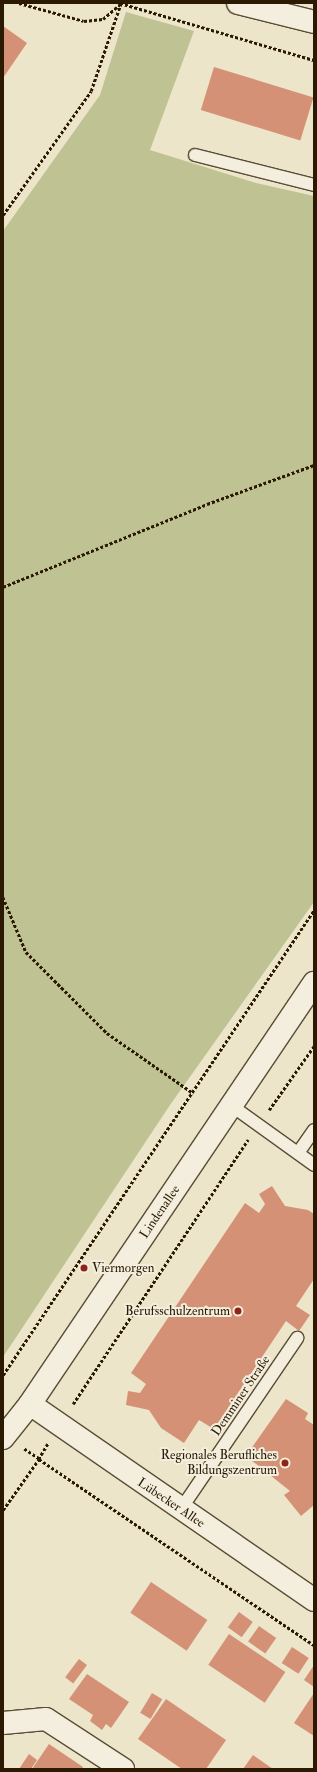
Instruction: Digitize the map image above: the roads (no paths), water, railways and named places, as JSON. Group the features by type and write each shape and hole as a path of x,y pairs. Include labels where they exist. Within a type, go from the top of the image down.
{"street":[{"path":"238,3 314,22"},
{"name":"Lindenallee","path":"3,1438 30,1404 314,983"},
{"name":"Lübecker Allee","path":"30,1404 314,1600"},
{"path":"3,1724 46,1719 123,1769"}],"lane":[{"path":"195,155 314,185"},
{"path":"232,1106 314,1165"},
{"path":"298,1153 314,1130"},
{"name":"Demminer Straße","path":"181,1509 297,1338"}],"place":[{"name":"Viermorgen","path":"84,1268"},
{"name":"Berufsschulzentrum","path":"238,1311"},
{"name":"Regionales Berufliches Bildungszentrum","path":"285,1463"}]}
